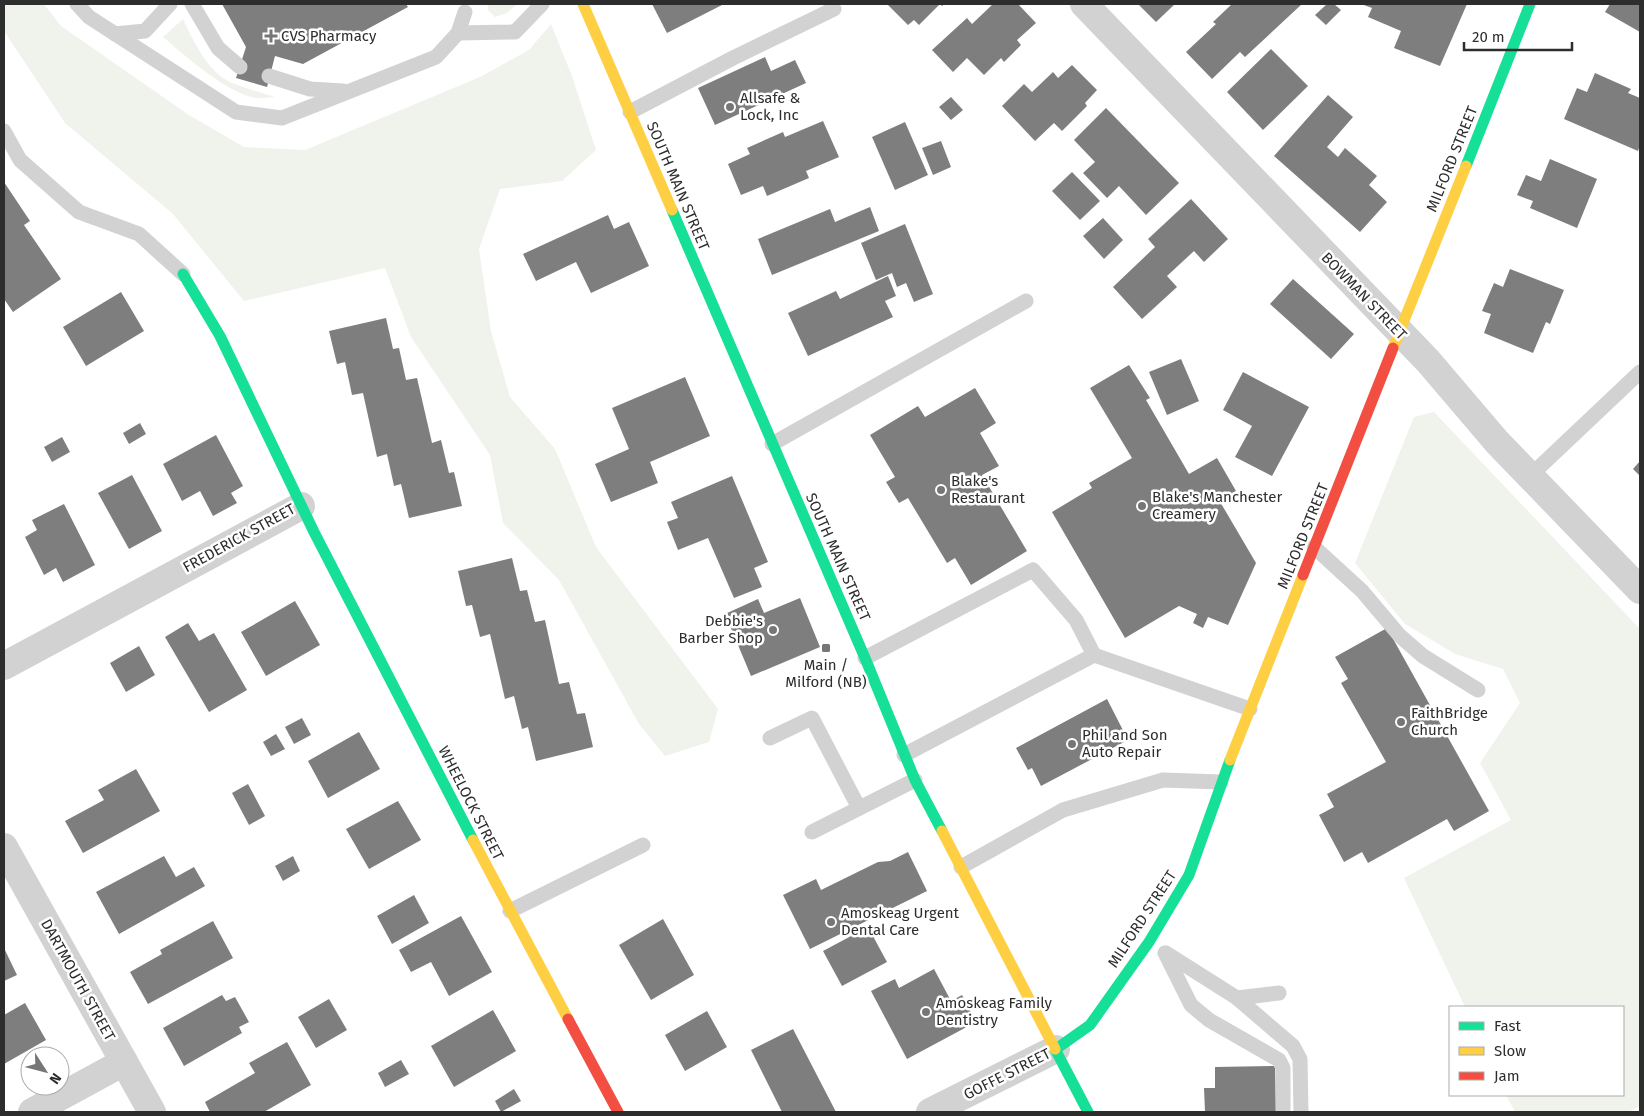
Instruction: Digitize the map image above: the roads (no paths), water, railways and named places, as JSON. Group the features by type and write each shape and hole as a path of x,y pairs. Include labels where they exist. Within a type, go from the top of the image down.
{"street":[{"name":"SOUTH MAIN STREET","path":"583,4 866,658 915,780 1088,1112"},
{"name":"BOWMAN STREET","path":"1084,4 1399,332 1530,476 1640,590"},
{"name":"MILFORD STREET","path":"1056,1049 1090,1025 1149,942 1189,875 1220,782 1530,4"},
{"name":"FREDERICK STREET","path":"4,666 301,506 207,310 183,274"},
{"name":"WHEELOCK STREET","path":"301,506 510,911 618,1112"},
{"name":"DARTMOUTH STREET","path":"4,847 152,1112"},
{"name":"GOFFE STREET","path":"930,1112 1056,1049"},
{"path":"32,1112 124,1062"}],"lane":[{"path":"77,4 89,17 236,112 282,118 436,57 458,32 466,12"},
{"path":"115,34 144,31 170,4"},
{"path":"192,4 218,48 240,67"},
{"path":"458,32 514,32 542,4"},
{"path":"630,112 732,58 834,9"},
{"path":"269,76 310,89 349,92"},
{"path":"4,130 20,160 79,212 139,234 183,274"},
{"path":"772,444 1026,301"},
{"path":"1530,476 1640,372"},
{"path":"1314,546 1362,591 1400,636 1422,656 1478,690"},
{"path":"866,658 1033,570 1076,620 1094,655 1250,709"},
{"path":"904,755 1094,655"},
{"path":"770,738 812,718 859,808"},
{"path":"812,832 915,780"},
{"path":"961,867 1064,810 1163,780 1220,782"},
{"path":"510,911 643,845"},
{"path":"1149,942 1237,998 1293,1046 1300,1059 1301,1112"},
{"path":"1165,953 1191,1005 1209,1020 1279,1060 1283,1068 1283,1112"},
{"path":"1237,998 1279,993"}],"place":[{"name":"CVS Pharmacy","path":"271,36"},
{"name":"Allsafe & Lock, Inc","path":"730,107"},
{"name":"Blake's Restaurant","path":"941,490"},
{"name":"Blake's Manchester Creamery","path":"1142,506"},
{"name":"Debbie's Barber Shop","path":"773,630"},
{"name":"Main / Milford (NB)","path":"826,648"},
{"name":"FaithBridge Church","path":"1401,722"},
{"name":"Phil and Son Auto Repair","path":"1072,744"},
{"name":"Amoskeag Urgent Dental Care","path":"831,922"},
{"name":"Amoskeag Family Dentistry","path":"926,1012"}]}
